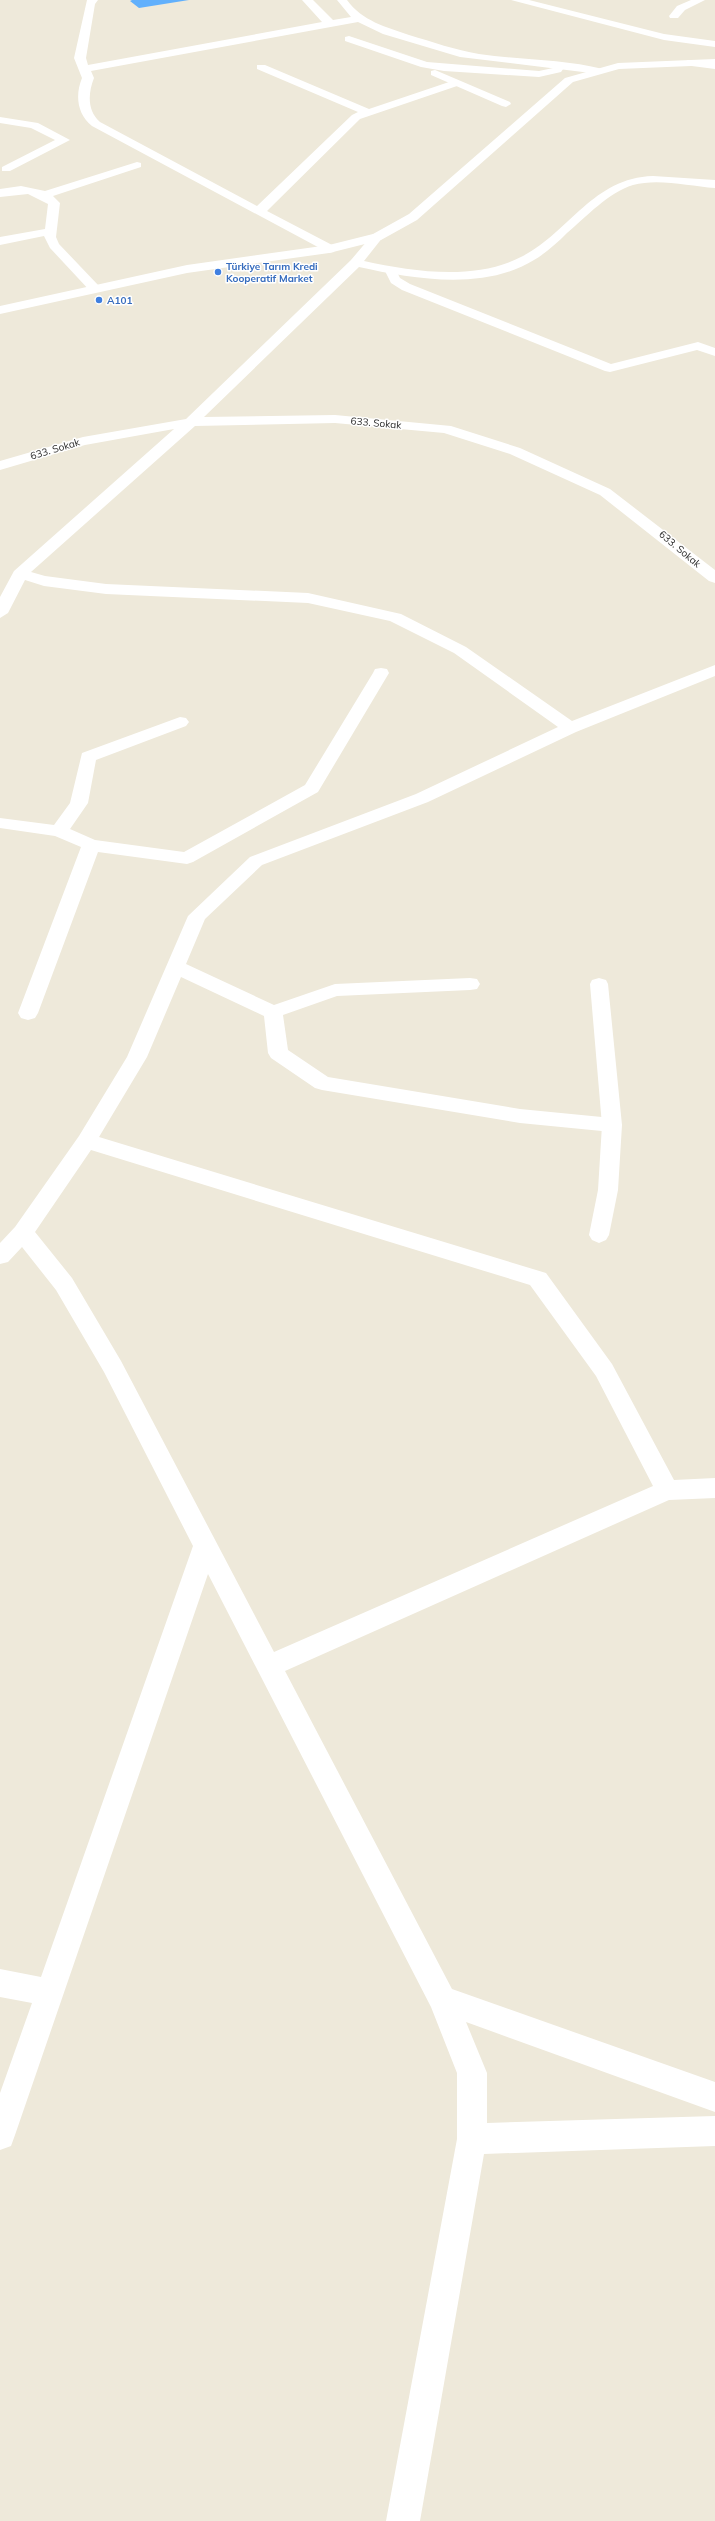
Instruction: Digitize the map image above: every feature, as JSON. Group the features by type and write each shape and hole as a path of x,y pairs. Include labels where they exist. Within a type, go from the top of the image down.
{"street":[{"path":"93,0 90,4 80,58 88,78 84,88 85,108 89,118 96,124 329,249"},
{"path":"307,0 329,23"},
{"path":"342,0 347,8 358,19 377,28 440,49 495,59 561,65 599,72"},
{"path":"516,0 664,36 715,44"},
{"path":"85,69 329,23 358,19"},
{"path":"0,310 187,268 329,249 377,237 414,217 569,80 618,66 715,62"},
{"path":"688,63 715,66"},
{"path":"261,67 369,112"},
{"path":"259,211 356,117 456,83"},
{"path":"356,263 391,271 465,274 508,268 528,259 602,199 633,182 715,184"},
{"path":"0,612 20,574 191,422 356,263 377,237"},
{"name":"633. Sokak","path":"0,466 83,441 191,422 335,419 446,430 515,451 605,492 715,578"},
{"path":"20,574 44,581 106,589 308,598 396,617 460,650 570,728"},
{"path":"0,1256 23,1233 86,1141 137,1058 197,916 256,861 422,798 570,728 715,670"},
{"path":"0,823 59,831 91,845 187,858 312,788 381,673"},
{"path":"59,831 78,803 88,757 180,722"},
{"path":"28,1013 91,845"},
{"path":"175,967 273,1012 335,990 470,984"},
{"path":"273,1012 278,1053 322,1083 520,1116 612,1125"},
{"path":"86,1141 538,1279 604,1370 667,1490"},
{"path":"0,1238 23,1233"},
{"path":"23,1233 64,1284 114,1367 442,1999 472,2073 472,2139 403,2521"},
{"path":"269,1666 667,1490 715,1488"},
{"path":"0,2135 206,1545"},
{"path":"0,1983 50,1992"},
{"path":"442,1999 715,2097"},
{"path":"472,2139 715,2131"}],"lane":[{"path":"674,16 681,8 700,0"},
{"path":"349,39 425,65 539,74 557,70 561,65"},
{"path":"425,65 434,72 456,83 506,104"},
{"path":"0,120 34,124 64,140 6,170"},
{"path":"46,195 137,165"},
{"path":"0,193 24,189 46,195 54,203 51,231 54,245 95,289"},
{"path":"0,241 51,231"},
{"path":"391,271 395,280 406,287 610,368 698,346 715,352"},
{"path":"599,984 612,1125 608,1190 599,1235"}],"water":[{"path":"189,0 139,8 130,1"}],"place":[{"name":"Türkiye Tarım Kredi Kooperatif Market","path":"218,272"},
{"name":"A101","path":"99,300"}]}
